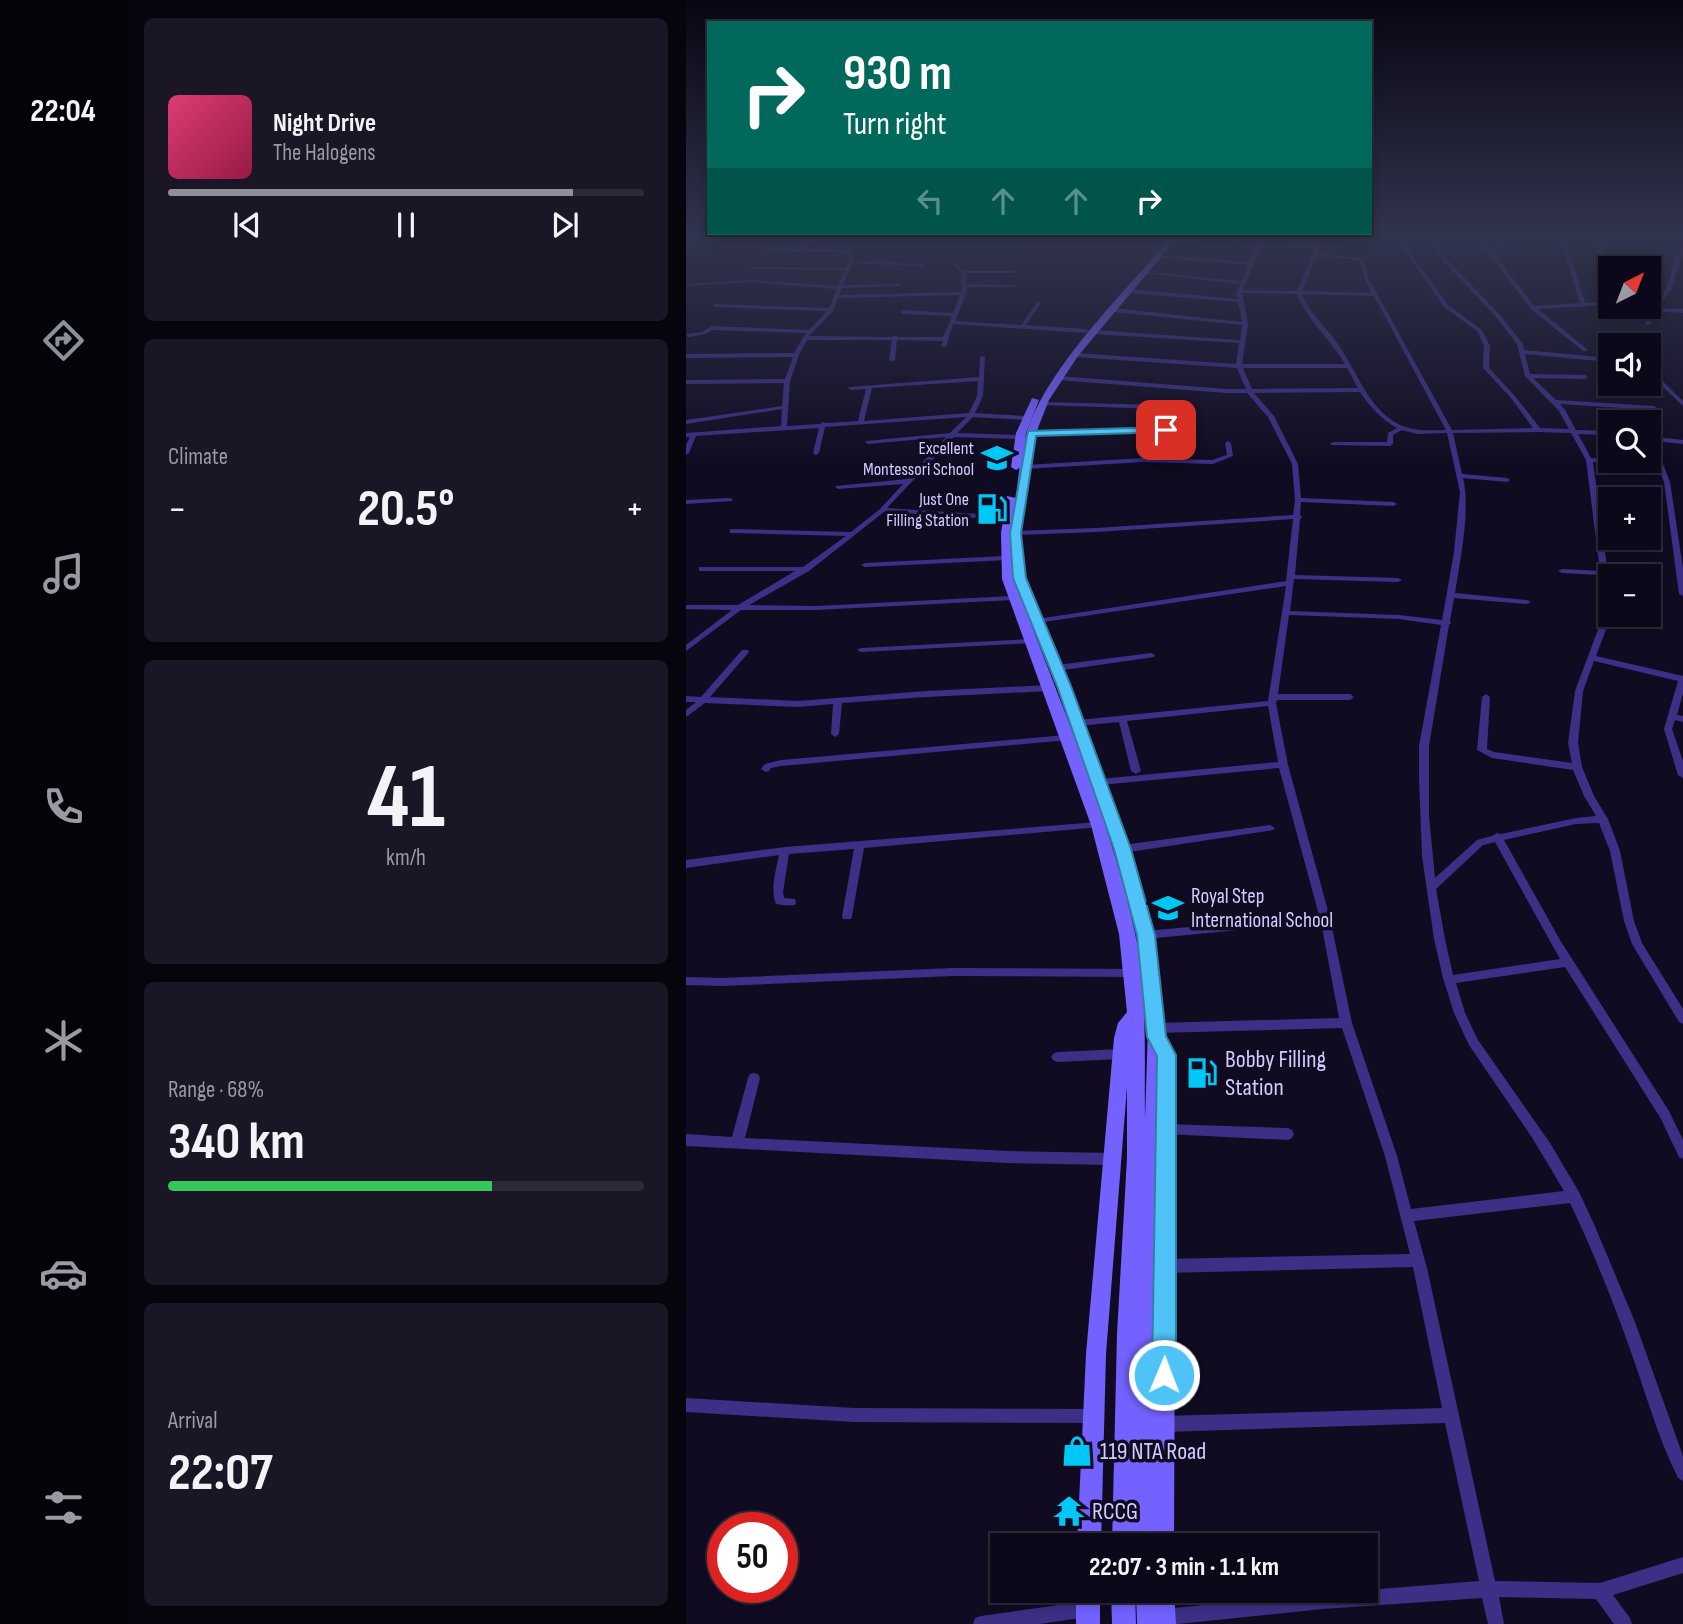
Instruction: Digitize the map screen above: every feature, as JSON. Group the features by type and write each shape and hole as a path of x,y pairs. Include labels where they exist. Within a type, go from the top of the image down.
{"main road":[{"path":"1104,315 1049,378 1025,418 1025,467 1016,533 1020,578 1078,723 1123,849 1146,935 1156,1033 1167,1055 1162,1533"},
{"path":"1108,315 1090,331 1058,378 1026,435 1008,518 1005,558 1013,598 1050,688 1098,825 1128,934 1135,1014 1124,1028 1137,1062 1147,1533"},
{"path":"1089,1533 1094,1416 1112,1159 1137,1062 1156,1033"},
{"path":"1124,1533 1124,1421 1136,1158 1137,1062"},
{"path":"1124,1603 1124,1624"},
{"path":"1152,1603 1158,1622"},
{"path":"1158,1622 1160,1603"}],"street":[{"path":"784,427 787,382 796,355 805,338 826,315"},
{"path":"805,338 895,337 944,342 953,315 949,315"},
{"path":"1022,327 1030,315"},
{"path":"1158,315 1245,324"},
{"path":"1243,315 1245,324 1239,366 1250,392 1271,416 1295,464 1298,517 1273,700 1283,765 1325,918 1346,1023 1391,1156 1418,1260 1496,1624"},
{"path":"1311,315 1336,346 1375,409 1400,429 1417,432 1598,432"},
{"path":"1387,315 1422,385 1449,430 1463,492 1447,623 1424,746 1423,769 1432,887 1448,980 1458,1012 1474,1043 1522,1111 1574,1196 1610,1273 1672,1450 1683,1473"},
{"path":"1458,315 1479,330 1487,346 1486,369 1513,397 1538,430"},
{"path":"1496,315 1523,352 1528,376 1554,402 1575,430 1589,460 1602,564"},
{"path":"1541,315 1585,350"},
{"path":"1648,319 1648,324"},
{"path":"951,322 1243,342"},
{"path":"689,335 703,333 712,328 810,332"},
{"path":"892,359 895,337"},
{"path":"1523,352 1598,359"},
{"path":"686,356 796,355"},
{"path":"1075,355 1239,366 1349,366"},
{"path":"686,649 740,607 806,569 882,510 971,415 980,396 983,357"},
{"path":"1528,376 1585,377"},
{"path":"1058,378 1250,392 1362,390"},
{"path":"851,388 981,379"},
{"path":"1661,381 1683,404"},
{"path":"686,382 787,382"},
{"path":"860,421 870,386"},
{"path":"1661,386 1667,387"},
{"path":"1554,402 1654,408"},
{"path":"1043,404 1162,407"},
{"path":"686,422 785,407"},
{"path":"686,435 971,415 1025,418"},
{"path":"816,453 823,424"},
{"path":"1333,444 1390,444 1389,436 1400,429"},
{"path":"868,442 953,435 1193,430"},
{"path":"686,453 694,434"},
{"path":"1661,439 1683,442"},
{"path":"1025,467 1143,460 1213,461 1230,456 1228,443"},
{"path":"1589,460 1661,465 1667,482 1683,594"},
{"path":"1461,476 1507,480"},
{"path":"838,487 909,481"},
{"path":"686,502 730,500"},
{"path":"1298,500 1394,504"},
{"path":"882,510 1008,518"},
{"path":"1016,533 1298,517"},
{"path":"733,531 853,534"},
{"path":"865,565 1005,558"},
{"path":"702,569 806,569"},
{"path":"1562,571 1598,573"},
{"path":"1037,621 1291,580 1398,580"},
{"path":"1451,595 1527,602"},
{"path":"686,607 816,608 1013,598"},
{"path":"1286,613 1399,617 1447,623"},
{"path":"1601,627 1593,658 1579,691 1575,713 1573,743 1577,767 1603,819 1615,851 1629,921 1637,944 1683,1019"},
{"path":"861,650 1030,641"},
{"path":"686,714 701,702 745,652"},
{"path":"1057,668 1151,655"},
{"path":"1593,658 1683,679 1668,729 1683,775"},
{"path":"686,699 701,702 770,704 1050,688"},
{"path":"1078,723 1273,700 1350,697"},
{"path":"1486,697 1482,750 1492,755 1577,767"},
{"path":"835,734 838,701"},
{"path":"1672,716 1683,719"},
{"path":"1122,718 1136,771"},
{"path":"766,769 781,762 1066,737"},
{"path":"1100,782 1283,765"},
{"path":"1432,887 1472,847 1497,836 1576,821 1603,819"},
{"path":"686,864 785,851 1098,825"},
{"path":"1123,849 1270,828"},
{"path":"1497,836 1569,962 1652,1093 1683,1153"},
{"path":"847,916 860,844"},
{"path":"785,851 778,892 780,901 791,902"},
{"path":"1146,935 1325,918"},
{"path":"1448,980 1569,962"},
{"path":"686,981 722,982 953,972 1132,973"},
{"path":"1156,1033 1346,1023"},
{"path":"1057,1057 1137,1062"},
{"path":"737,1143 754,1078"},
{"path":"1166,1129 1288,1134"},
{"path":"686,1140 1008,1157 1112,1159"},
{"path":"1406,1216 1574,1196"},
{"path":"1165,1266 1418,1260"},
{"path":"686,1405 854,1415 1094,1416"},
{"path":"1164,1424 1450,1415"},
{"path":"1158,1622 1323,1601 1487,1589 1600,1591 1683,1565"},
{"path":"1600,1591 1624,1624"},
{"path":"981,1624 1088,1608"}],"place":[{"name":"Excellent Montessori School","path":"997,458"},
{"name":"Just One Filling Station","path":"992,509"},
{"name":"Royal Step International School","path":"1168,908"},
{"name":"Bobby Filling Station","path":"1202,1073"},
{"name":"119 NTA Road","path":"1077,1451"},
{"name":"RCCG","path":"1069,1511"}],"route":[{"path":"1164,1375 1167,1055 1156,1037 1146,935 1123,849 1100,782 1020,578 1016,533 1031,433 1166,430"}]}
